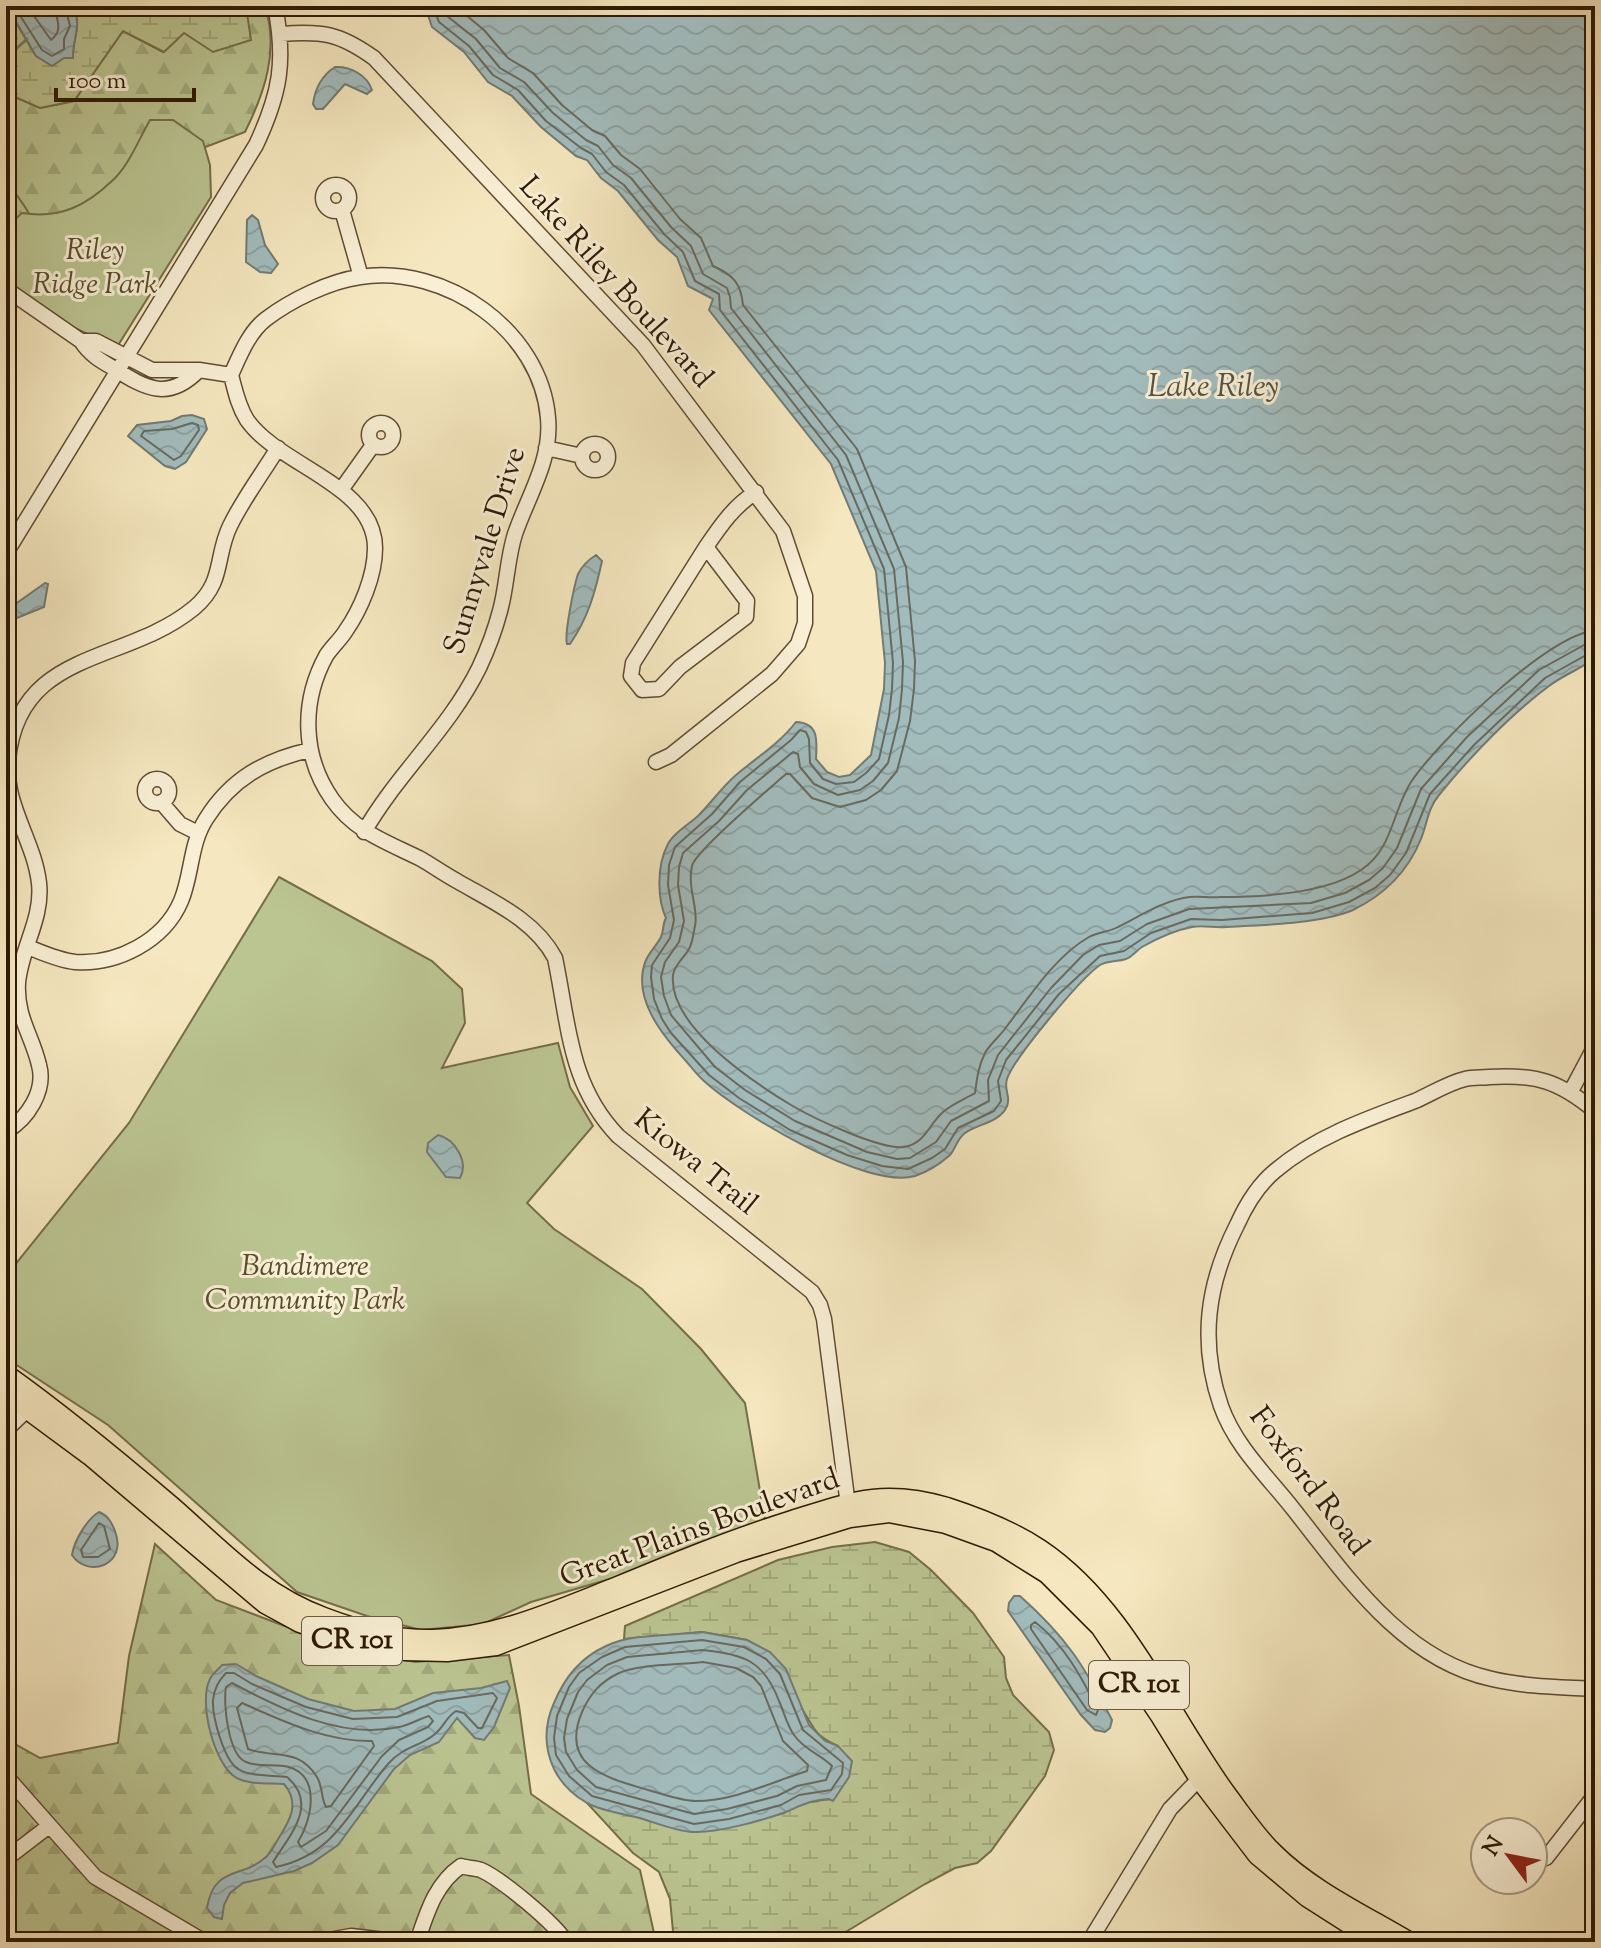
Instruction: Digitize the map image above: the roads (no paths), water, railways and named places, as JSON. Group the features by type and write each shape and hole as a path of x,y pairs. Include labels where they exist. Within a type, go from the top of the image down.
{"main road":[{"name":"Great Plains Boulevard","path":"6,1374 119,1462 250,1577 323,1617 380,1633 429,1639 473,1635 510,1627 709,1549 848,1510 889,1513 946,1524 996,1542 1047,1574 1100,1627 1160,1716 1205,1775 1274,1854 1312,1883 1410,1942"},
{"name":"Great Plains Boulevard","path":"6,1394 101,1465 265,1604 300,1623 361,1644 405,1651 447,1652 496,1646 848,1510"},
{"name":"Great Plains Boulevard","path":"1205,1775 1257,1855 1308,1898 1377,1942"}],"street":[{"path":"6,553 256,145 269,118 282,54 275,6"},
{"name":"Lake Riley Boulevard","path":"281,34 339,36 374,58 643,345 783,531 805,596 805,623 798,644 772,674 671,755 656,762"},
{"path":"342,210 361,277"},
{"name":"Sunnyvale Drive","path":"231,375 251,335 266,319 310,295 361,277 407,278 434,285 469,300 495,317 525,350 538,377 548,417 546,448 514,537 500,612 478,668 435,737 383,799 364,832"},
{"path":"6,289 81,341 89,354 146,388 165,389 186,383 199,370"},
{"path":"28,947 75,962 107,960 153,938 168,922 181,902 198,833 216,803 248,773 269,762 310,750 309,700 328,654 346,631 360,604 369,583 375,547 368,516 341,490 278,448 249,422 238,403 231,375 199,370 152,370 96,341 81,341"},
{"path":"341,490 373,445"},
{"path":"6,1131 25,1115 35,1100 40,1081 40,1066 20,1017 18,987 20,968 39,909 39,884 34,860 9,793 13,735 21,713 34,692 57,673 135,642 194,608 207,595 215,580 228,529 278,448"},
{"path":"546,448 582,456"},
{"path":"706,547 747,601 746,617 680,667 659,689 642,690 631,676 633,663 706,547 731,513 756,492"},
{"name":"Kiowa Trail","path":"310,750 319,777 333,800 364,832 502,906 546,941 555,958 578,1076 601,1118 618,1136 804,1284 820,1305 832,1371 848,1510"},
{"path":"161,802 180,824 198,833"},
{"path":"1570,1093 1595,1046"},
{"name":"Foxford Road","path":"1595,1111 1558,1085 1522,1075 1465,1079 1353,1124 1303,1150 1273,1172 1248,1201 1221,1260 1210,1294 1207,1329 1211,1367 1222,1407 1239,1441 1379,1614 1412,1641 1444,1661 1491,1679 1595,1689"},
{"path":"6,1430 28,1409"},
{"path":"1089,1942 1170,1809 1205,1775"},
{"path":"6,1776 95,1877 205,1942"},
{"path":"1549,1854 1595,1795"},
{"path":"6,1859 49,1826"},
{"path":"417,1942 430,1904 445,1880 461,1866 482,1871 525,1901 562,1934 566,1942"},
{"path":"318,1942 351,1936 402,1942"}],"water":[{"path":"7,6 71,6 77,18 73,58 64,58 52,66 36,56"},
{"name":"Lake Riley","path":"425,6 1595,6 1595,658 1535,697 1477,752 1435,800 1416,851 1402,872 1364,904 1340,915 1308,921 1186,928 1140,948 1126,959 1100,965 1049,1019 1012,1069 1006,1083 1008,1102 1005,1110 997,1118 965,1133 950,1155 929,1170 915,1176 894,1177 867,1172 837,1161 774,1129 745,1112 699,1076 651,1015 642,974 646,960 661,937 666,918 660,892 661,863 673,838 731,780 775,744 796,722 813,729 816,759 827,772 839,777 850,775 871,755 884,689 885,663 876,571 831,464 709,310 713,299 688,286 677,257 587,160 576,156 541,127 512,96 488,82 464,52 432,27"},
{"path":"335,67 357,72 372,90 367,94 345,84 323,109 316,109 313,104 317,88"},
{"path":"252,215 258,220 265,245 278,264 271,273 260,272 246,262 247,220"},
{"path":"182,416 204,419 207,429 186,462 175,469 165,466 128,436 137,425 171,421"},
{"path":"596,555 602,561 594,594 582,625 567,644 568,621 578,574"},
{"path":"45,583 48,584 44,607 17,618 8,616 7,610"},
{"path":"438,1135 450,1141 459,1152 463,1165 460,1178 446,1177 427,1152 428,1143"},
{"path":"99,1512 114,1527 118,1543 116,1552 104,1565 87,1566 72,1555 82,1531"},
{"path":"1014,1596 1020,1596 1050,1625 1083,1667 1112,1720 1105,1732 1095,1730 1081,1715 1008,1611"},
{"path":"702,1632 747,1640 770,1652 786,1669 809,1725 825,1741 838,1746 852,1761 849,1777 833,1801 815,1801 751,1823 693,1832 593,1806 564,1784 550,1759 547,1732 554,1703 574,1669 588,1656 617,1642"},
{"path":"236,1664 308,1699 354,1711 395,1709 433,1693 481,1688 507,1681 510,1688 494,1727 484,1740 475,1738 457,1718 439,1742 410,1755 394,1769 338,1845 294,1871 243,1883 230,1893 222,1919 214,1917 207,1908 216,1885 267,1856 286,1827 292,1806 284,1784 240,1780 227,1770 215,1746 207,1716 207,1689 211,1677 222,1665"}],"waterway":[{"path":"6,58 27,39"}],"park label":[{"name":"Riley Ridge Park","path":"95,268"},
{"name":"Bandimere Community Park","path":"305,1284"}]}
